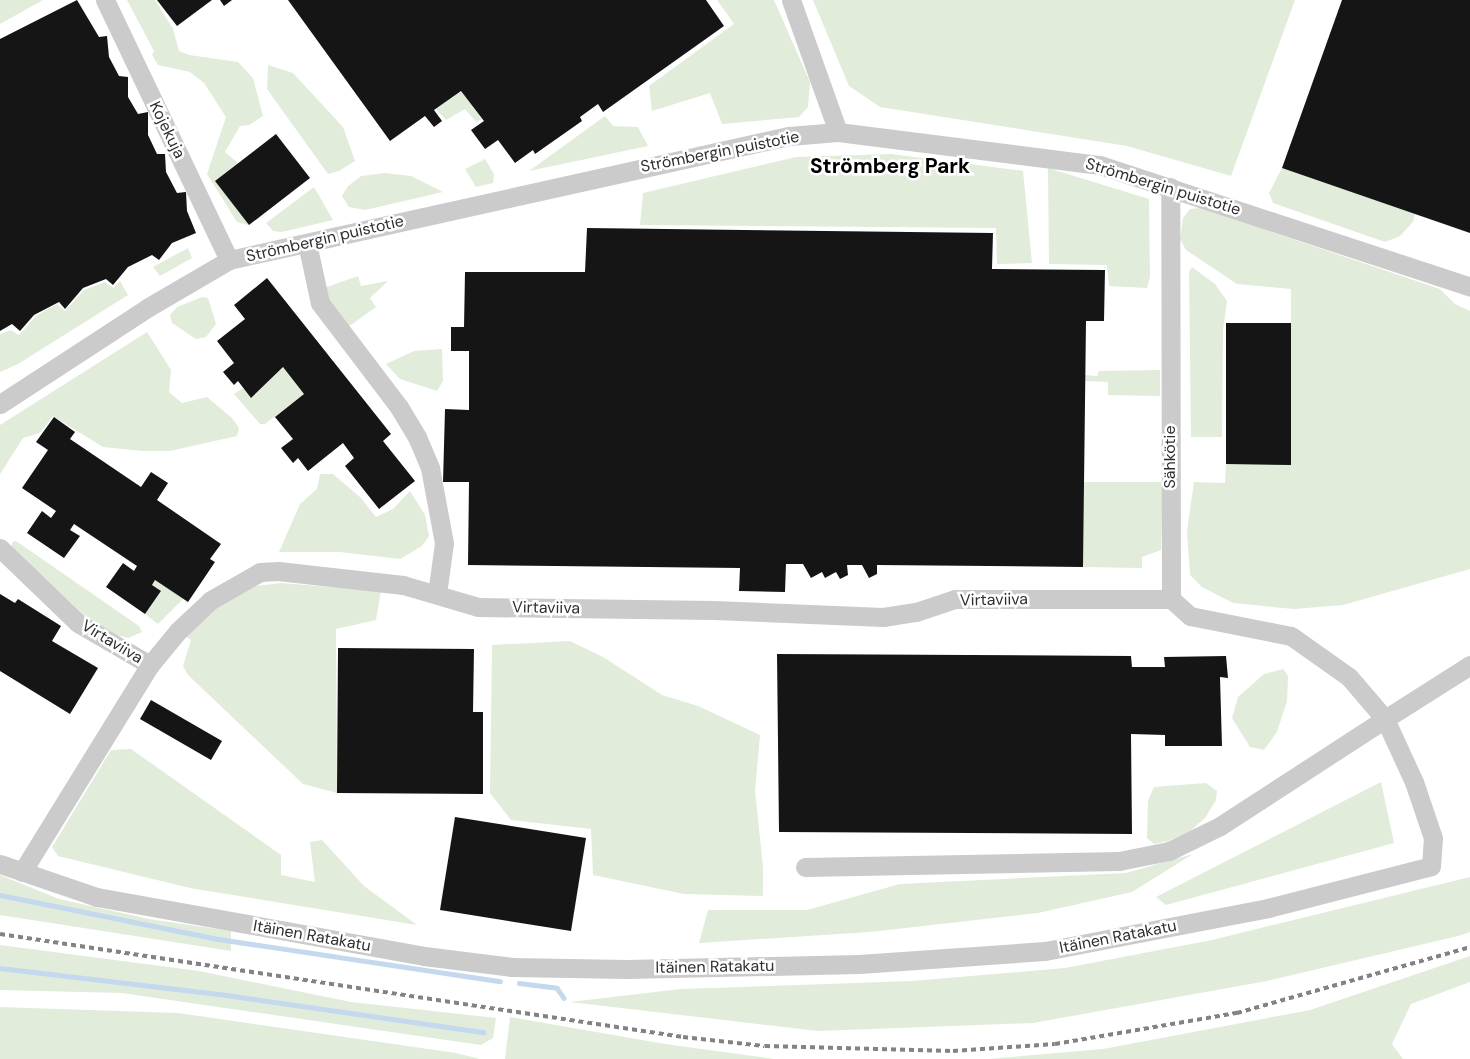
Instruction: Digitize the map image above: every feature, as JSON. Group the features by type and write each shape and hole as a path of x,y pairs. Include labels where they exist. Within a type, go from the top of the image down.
{"street":[{"name":"Kojekuja","path":"105,0 229,260"},
{"path":"791,0 838,132"},
{"name":"Strömbergin puistotie","path":"0,404 147,308 229,260 736,146 789,136 838,132 1100,165 1470,287"},
{"name":"Sähkötie","path":"1170,187 1171,599"},
{"path":"307,243 320,303 399,407 417,437 430,468 444,543 437,594"},
{"name":"Virtaviiva","path":"0,548 47,596 78,623 150,665 178,631 211,600 260,572 278,571 375,580 437,594 478,607 714,610 883,617 916,612 955,599 1171,599"},
{"path":"1171,599 1190,616 1291,636 1349,677 1385,719"},
{"path":"22,872 150,665"},
{"path":"805,867 1119,861 1169,850 1220,826 1470,665"},
{"name":"Itäinen Ratakatu","path":"0,864 97,897 424,956 512,968 626,970 859,964 1045,951 1268,908 1431,866 1433,838 1414,782 1385,719"}],"green space":[{"path":"0,0 43,0 0,24"},
{"path":"127,0 155,0 173,29 179,51 189,55 238,62 253,78 263,116 249,125 240,126 225,152 238,163 215,181 249,225 237,222 207,174 226,117 204,83 190,72 158,65 152,55 154,51"},
{"path":"717,0 774,0 810,82 808,107 799,117 722,124 710,93 652,111 649,86 734,24"},
{"path":"813,0 1295,0 1231,176 1127,146 880,107 849,86"},
{"path":"268,65 293,73 343,127 355,161 339,171 328,174 267,89"},
{"path":"461,91 482,119 476,122 465,109 446,120 436,109"},
{"path":"605,116 613,126 638,127 648,146 529,171"},
{"path":"891,154 1023,171 1032,263 997,264 996,228 640,225 643,193 796,157"},
{"path":"485,159 494,174 493,183 476,187 465,169"},
{"path":"1048,168 1149,199 1150,277 1147,288 1109,286 1107,265 1049,264"},
{"path":"1282,168 1415,214 1413,222 1400,236 1385,242 1273,203 1269,193"},
{"path":"385,173 411,176 443,192 365,210 349,207 342,196 348,186 361,176"},
{"path":"314,187 333,220 282,232 273,231 266,223"},
{"path":"1201,208 1440,289 1455,304 1470,311 1470,569 1343,605 1294,609 1233,603 1202,587 1190,575 1187,531 1194,482 1225,483 1226,464 1291,464 1291,289 1237,284 1186,250 1180,239 1183,218 1190,209"},
{"path":"188,248 192,258 160,276 153,267"},
{"path":"1192,267 1215,284 1227,301 1223,330 1222,437 1191,437 1189,272"},
{"path":"358,276 361,286 388,281 370,298 376,307 348,327 328,299 324,288"},
{"path":"120,281 128,295 18,364 0,372 0,334 11,330 19,335 36,316 57,304 65,311 84,290 105,282 113,288"},
{"path":"202,297 208,298 216,324 206,337 196,339 172,323 170,315 177,307"},
{"path":"147,332 171,370 169,392 182,403 207,397 232,418 239,428 237,436 170,451 142,451 103,447 53,416 40,433 23,438 0,474 0,425"},
{"path":"442,349 443,381 437,391 400,379 386,364 414,351"},
{"path":"283,367 304,394 265,424 260,424 234,394 243,388 251,398"},
{"path":"1160,370 1160,396 1108,395 1108,382 1085,381 1085,375 1097,376 1099,371"},
{"path":"320,474 333,474 361,498 376,517 393,509 410,491 425,515 429,536 422,546 400,559 340,552 279,552 300,504 317,489"},
{"path":"1084,482 1163,482 1161,550 1142,557 1142,568 1083,567"},
{"path":"16,541 139,626 142,632 128,638 113,634 84,615 12,548 12,542"},
{"path":"155,580 183,599 158,624 145,614 161,592 152,585"},
{"path":"281,583 381,591 376,620 336,629 337,793 303,784 188,675 183,666 191,640 185,636 223,603 256,586"},
{"path":"570,641 603,657 662,695 698,706 760,735 755,791 763,867 763,896 684,894 593,875 591,829 511,820 490,793 492,645"},
{"path":"1283,669 1288,676 1287,701 1277,732 1264,750 1250,747 1232,718 1238,697 1264,674"},
{"path":"131,749 281,855 281,875 315,882 310,842 322,840 364,886 417,925 190,888 58,856 52,847 111,750"},
{"path":"1381,782 1394,843 1166,905 1156,897"},
{"path":"1206,783 1217,791 1216,800 1205,818 1190,831 1168,841 1154,844 1147,838 1148,800 1154,787"},
{"path":"1193,854 1132,892 1038,913 870,932 699,943 708,910 807,910 900,884 1126,873"},
{"path":"0,875 59,899 149,919 231,931 231,951 0,915"},
{"path":"1470,877 1470,932 1267,981 1033,1023 818,1031 570,1002 681,989 912,981 1065,968 1212,940"},
{"path":"0,945 199,971 351,1002 496,1018 493,1038 481,1045 122,993 0,990"},
{"path":"1470,956 1470,982 1411,1004 1392,1044 1403,1059 988,1059 1103,1049 1310,1010"},
{"path":"0,1007 178,1013 456,1053 480,1059 0,1059"},
{"path":"510,1017 665,1044 774,1059 505,1059"}],"building":[{"path":"77,0 99,37 107,36 109,57 119,76 128,77 128,97 138,114 148,112 148,135 157,154 165,154 166,172 177,193 186,192 187,211 196,233 172,243 159,260 152,255 128,267 113,285 106,279 83,288 65,309 59,302 34,315 20,331 12,324 0,331 0,39"},
{"path":"157,0 212,0 177,26"},
{"path":"220,0 232,0 224,6"},
{"path":"288,0 706,0 724,26 603,112 598,104 580,117 582,121 535,154 533,150 515,163 498,140 485,149 471,130 484,121 461,91 434,110 442,121 434,127 425,116 390,141"},
{"path":"1342,0 1470,0 1470,233 1282,168"},
{"path":"276,134 310,178 249,225 215,181"},
{"path":"587,228 993,233 992,269 1105,270 1104,321 1086,321 1083,567 877,565 877,574 869,578 862,565 847,565 848,575 840,579 836,572 825,578 822,572 811,578 803,564 786,564 785,592 739,591 740,568 468,565 469,482 443,482 445,409 469,410 469,351 451,351 451,327 464,327 465,272 585,272"},
{"path":"267,278 391,434 383,441 415,481 379,509 345,466 354,458 343,443 308,471 298,458 293,463 281,448 293,439 275,417 304,394 283,367 251,398 238,381 234,385 223,372 234,363 217,341 245,319 234,305"},
{"path":"1226,323 1291,323 1291,465 1226,464"},
{"path":"54,417 75,432 70,439 141,487 151,472 168,483 157,500 221,544 210,559 215,562 188,602 155,580 152,585 161,591 145,614 106,587 123,563 134,571 137,566 74,524 70,530 80,536 64,558 27,533 42,511 51,518 56,511 22,488 48,450 36,442"},
{"path":"0,594 15,603 18,599 61,626 52,641 98,668 70,714 0,671"},
{"path":"338,648 474,649 473,712 483,712 483,794 337,793"},
{"path":"777,654 1131,656 1132,667 1165,667 1164,657 1226,656 1228,678 1220,677 1222,746 1165,746 1165,735 1131,734 1132,834 779,832"},
{"path":"151,700 222,741 211,760 140,719"},
{"path":"455,817 586,838 571,931 440,910"}],"waterway":[{"path":"0,895 218,939 500,981"},
{"path":"0,968 226,995 483,1032"},
{"path":"519,983 557,988 564,998"}],"railway":[{"path":"0,934 683,1037 765,1046 953,1051 1055,1044 1237,1013 1470,947"}],"district":[{"name":"Strömberg Park","path":"890,166"}]}
